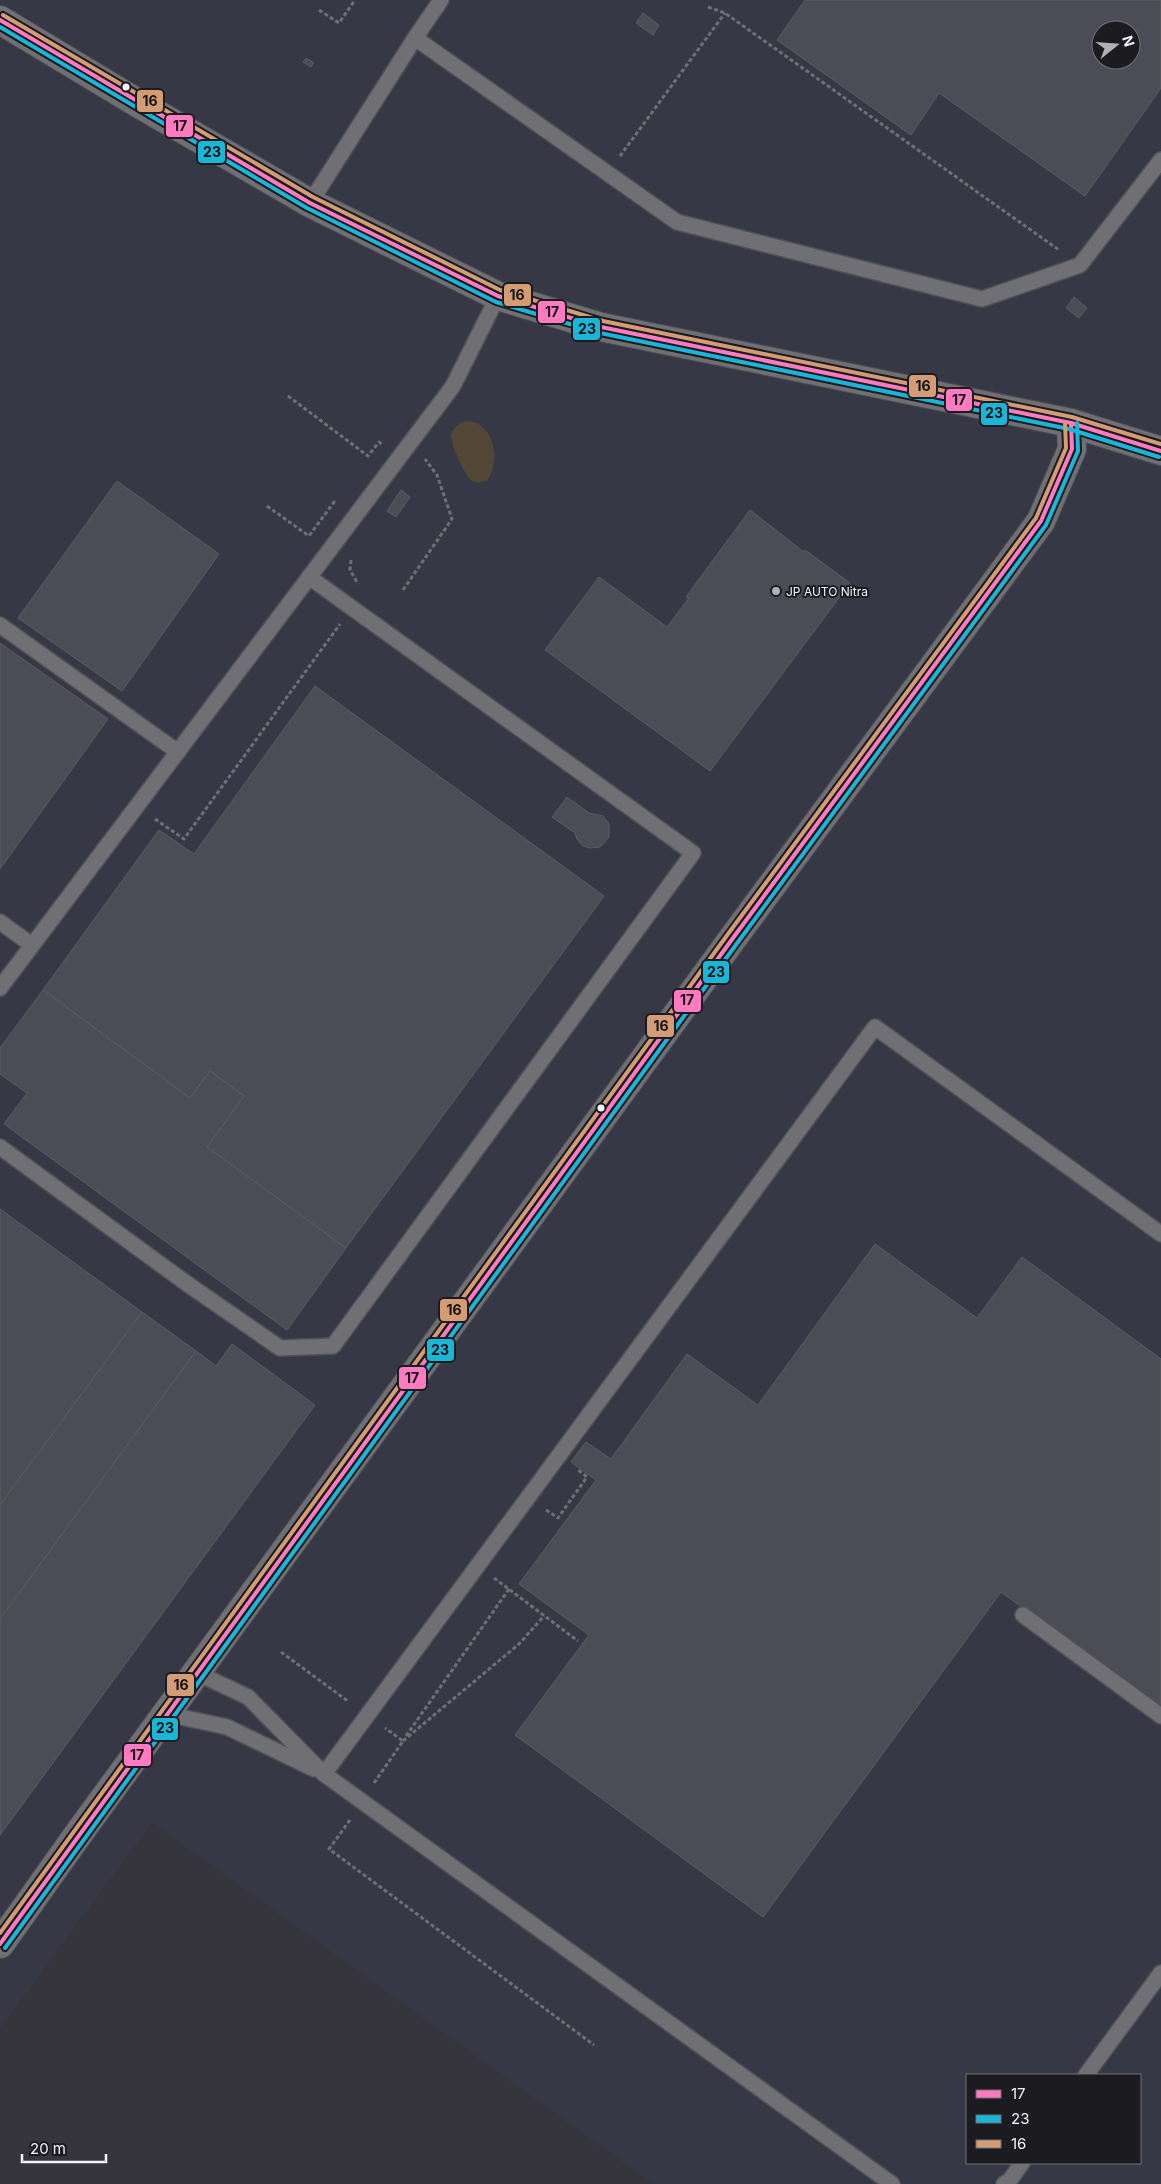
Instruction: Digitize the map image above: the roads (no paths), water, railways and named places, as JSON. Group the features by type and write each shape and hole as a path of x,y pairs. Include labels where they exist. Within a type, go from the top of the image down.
{"street":[{"path":"0,20 310,203 498,296 601,328 1071,423 1161,451"},
{"path":"0,1944 732,938 1041,521 1072,449 1071,423"}],"lane":[{"path":"310,203 441,0"},
{"path":"415,38 677,222 982,299 1080,265 1161,160"},
{"path":"0,988 453,386 498,296"},
{"path":"0,1147 186,1283 280,1348 332,1346 694,853 309,577"},
{"path":"0,625 178,752"},
{"path":"0,922 32,945"},
{"path":"324,1774 875,1027 1161,1234"},
{"path":"1023,1615 1161,1716"},
{"path":"197,1673 248,1697 324,1774 892,2184"},
{"path":"167,1714 227,1728 324,1774"},
{"path":"1087,2074 1161,1973"},
{"path":"1004,2184 1010,2180 1021,2164"}],"place":[{"name":"JP AUTO Nitra","path":"776,591"}]}
